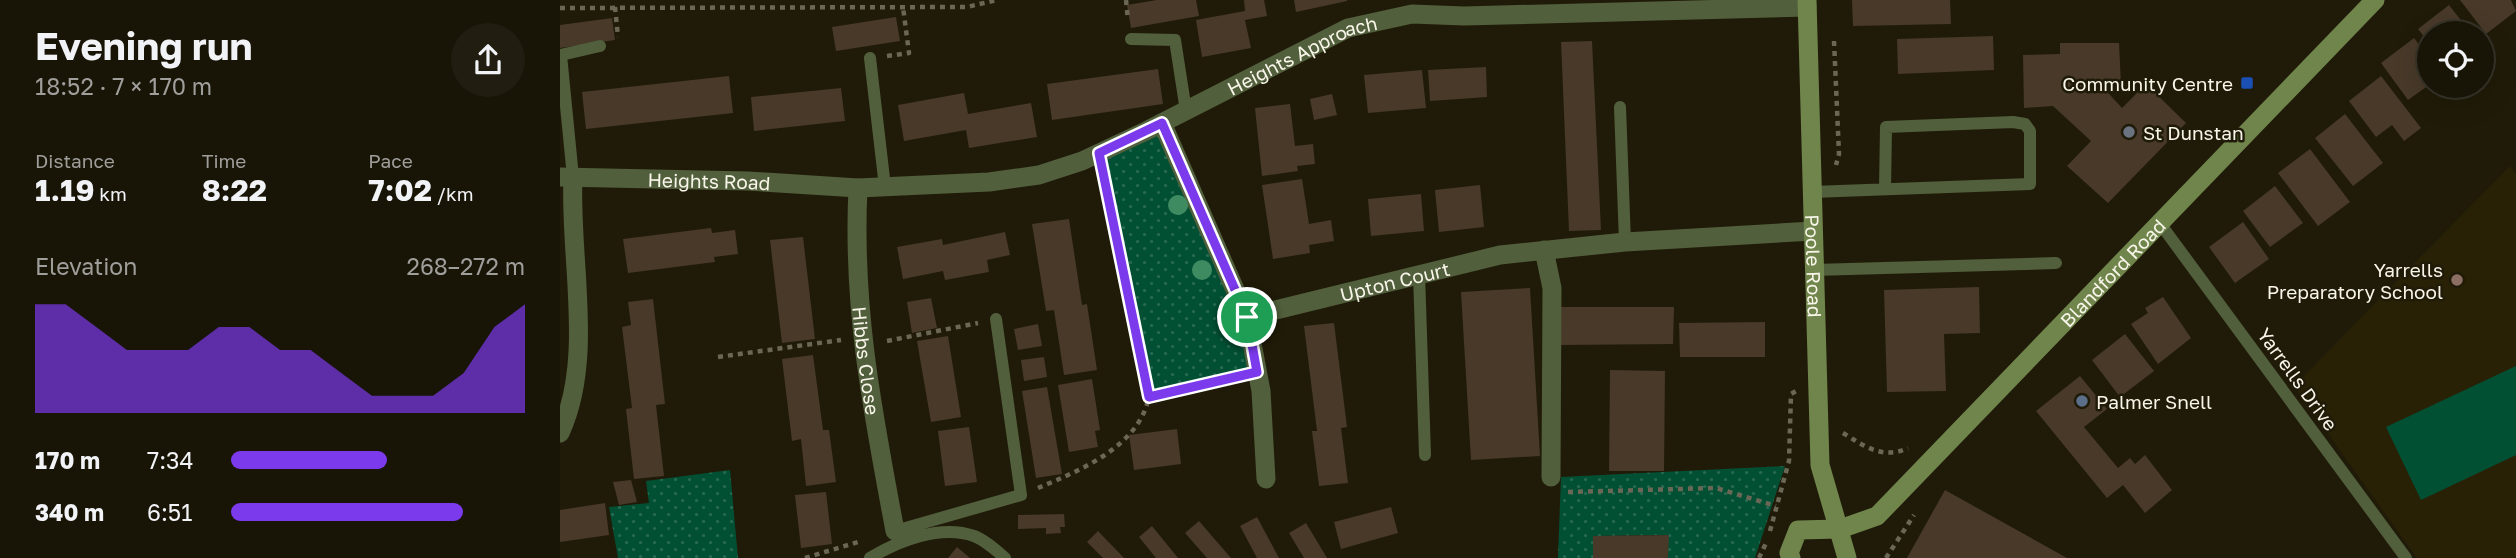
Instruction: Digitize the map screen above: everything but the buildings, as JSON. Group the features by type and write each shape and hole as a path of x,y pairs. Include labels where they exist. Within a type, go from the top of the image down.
{"main road":[{"name":"Blandford Road","path":"1791,558 1789,554 1798,530 1840,529 1877,516 2375,0"},
{"name":"Poole Road","path":"1807,4 1820,465 1847,558"}],"street":[{"name":"Heights Approach","path":"858,188 989,182 1039,175 1099,153 1348,28 1412,14 1464,16 1807,4"},
{"path":"1162,123 1247,317 1265,438 1266,479"},
{"name":"Heights Road","path":"566,177 748,181 858,188"},
{"path":"560,433 568,417 574,387 577,318 566,177"},
{"name":"Hibbs Close","path":"858,188 855,252 861,342 896,537"},
{"name":"Upton Court","path":"1247,317 1500,255 1625,242 1813,231"},
{"path":"1544,250 1552,288 1556,485"}],"lane":[{"path":"1131,39 1175,40 1186,111"},
{"path":"566,177 561,55 600,46"},
{"path":"870,58 885,187"},
{"path":"1620,107 1625,242"},
{"path":"1812,192 2030,184 2031,131 2025,124 2013,122 1886,127 1885,189"},
{"name":"Yarrells Drive","path":"2159,222 2406,558"},
{"path":"1815,270 2056,263"},
{"path":"1419,274 1425,455"},
{"path":"870,558 896,537 1021,495 996,319"},
{"path":"896,537 950,533 974,536 1005,558"}],"path":[{"path":"560,8 967,6 998,0"},
{"path":"870,58 909,53 903,7"},
{"path":"1021,495 1081,470 1120,444 1146,417 1149,397 1099,153"},
{"path":"718,357 861,342 996,319"},
{"path":"1149,397 1257,372"},
{"path":"1759,558 1769,537 1789,461 1791,411"},
{"path":"1839,427 1841,432 1871,451 1887,454 1912,447"},
{"path":"1556,485 1716,488 1776,506"},
{"path":"805,558 896,537"}],"shaded area":[{"name":"Yarrells Preparatory School","path":"2510,166 2516,174 2516,558 2417,558 2294,386"}],"green space":[{"path":"1162,123 1211,231 1257,372 1149,396 1099,153"},
{"path":"2516,366 2516,455 2421,500 2386,427"},
{"path":"1785,466 1755,558 1668,558 1668,535 1593,536 1593,558 1558,558 1561,477"},
{"path":"730,470 738,558 618,558 609,507 649,503 646,481"}],"place":[{"name":"Community Centre","path":"2247,83"},
{"name":"St Dunstan","path":"2129,132"},
{"name":"Yarrells Preparatory School","path":"2457,280"},
{"name":"Palmer Snell","path":"2082,401"}],"route":[{"path":"1162,123 1247,317 1257,372 1149,397 1099,153 1162,123"}]}
